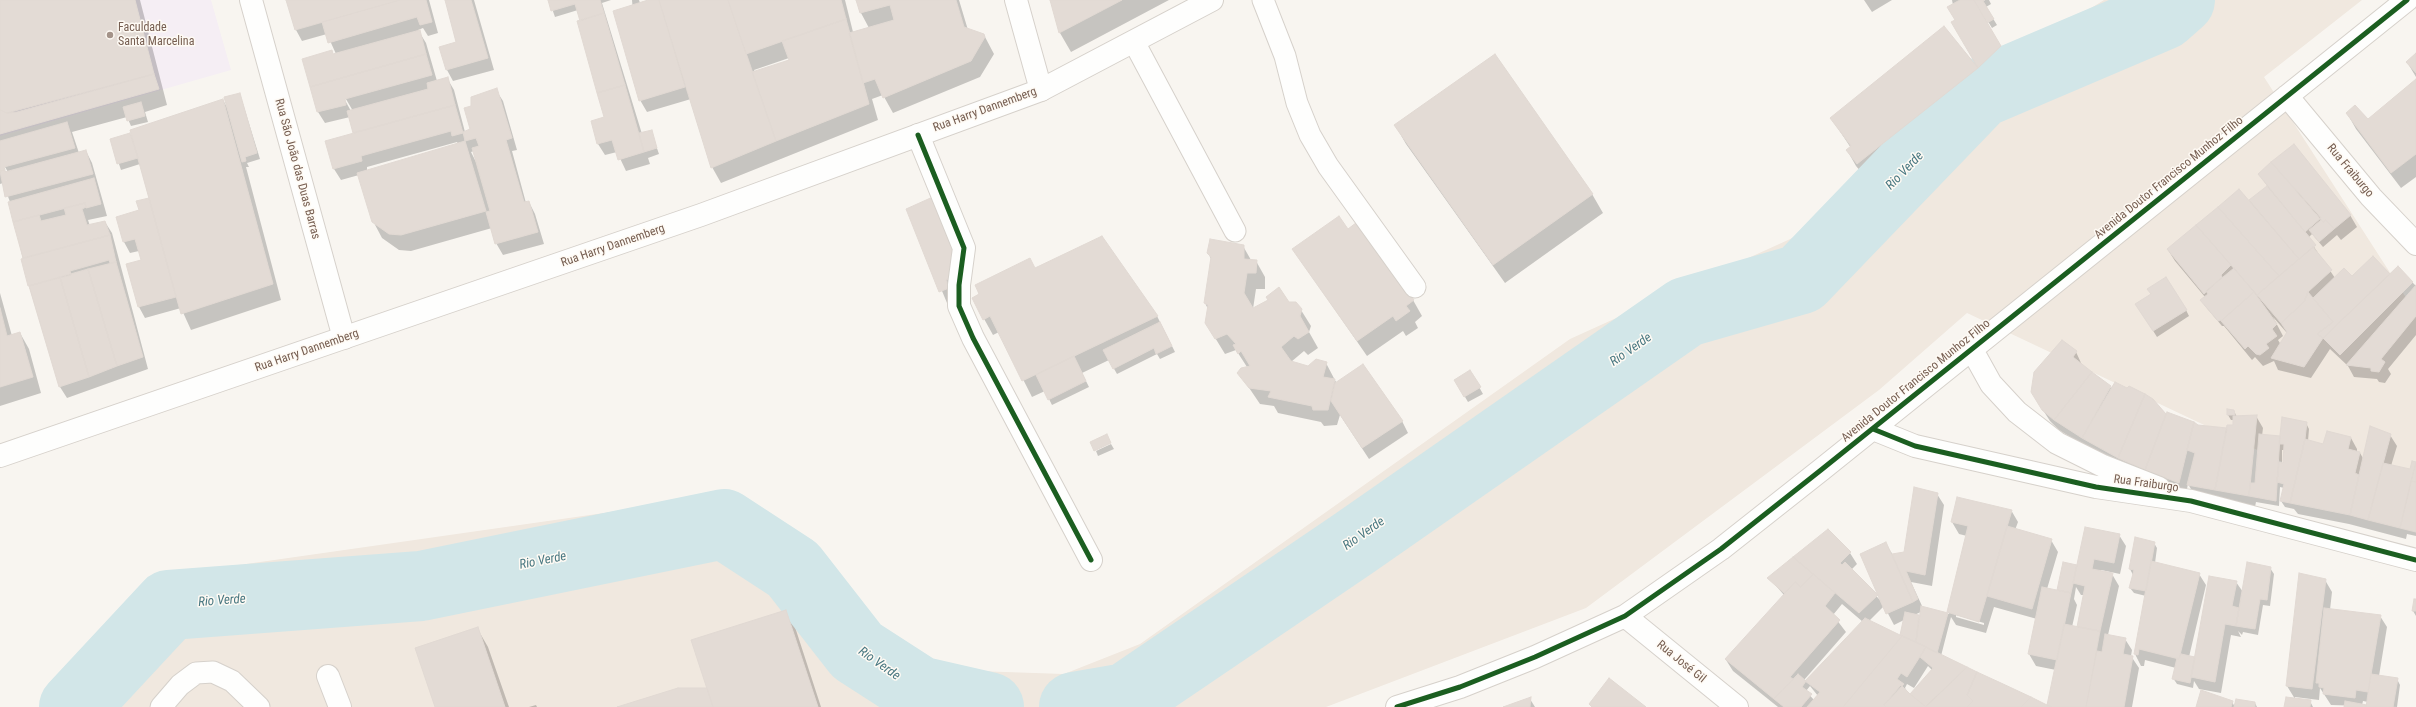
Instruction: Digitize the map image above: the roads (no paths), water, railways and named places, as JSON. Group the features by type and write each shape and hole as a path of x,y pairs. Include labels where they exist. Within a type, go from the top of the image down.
{"street":[{"name":"Rua São João das Duas Barras","path":"251,0 344,338"},
{"path":"1016,0 1041,90"},
{"name":"Rua Harry Dannemberg","path":"0,456 701,215 1041,90 1212,0"},
{"name":"Avenida Doutor Francisco Munhoz Filho","path":"1397,707 1460,687 1536,657 1626,616 1721,549 1873,429 1971,348 2407,0"},
{"name":"Rua Fraiburgo","path":"2288,96 2371,197 2416,244"},
{"path":"918,135 964,248 959,285 959,306 972,338 1091,560"},
{"name":"Rua Fraiburgo","path":"1971,348 1991,384 2017,412 2056,443 2103,466 2191,501"},
{"name":"Rua Fraiburgo","path":"1873,429 1915,446 2096,487 2191,501 2416,560"},
{"name":"Rua José Gil","path":"1626,616 1737,707"},
{"path":"328,676 340,707"}],"lane":[{"path":"1263,0 1285,56 1298,103 1310,135 1328,166 1415,287"},
{"path":"1134,42 1235,231"},
{"path":"161,707 180,685 196,673 213,672 232,681 259,707"}],"waterway":[{"name":"Rio Verde","path":"1074,707 1126,698 1353,544 1686,312 1801,279 1980,93 2163,15 2180,0"},
{"name":"Rio Verde","path":"74,707 169,605 421,586 724,524 793,569 857,651 919,691 989,707"}],"place":[{"name":"Faculdade Santa Marcelina","path":"110,35"}]}
